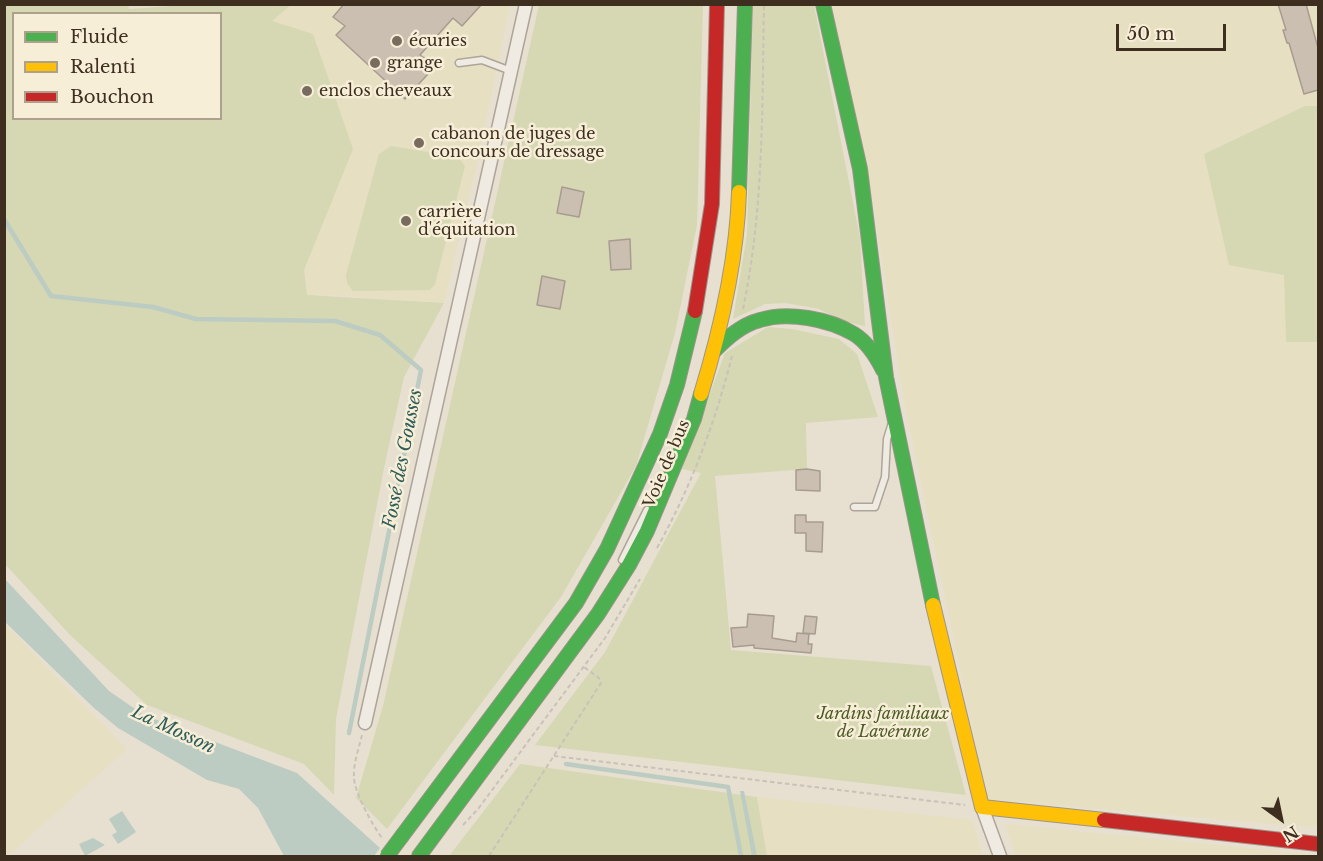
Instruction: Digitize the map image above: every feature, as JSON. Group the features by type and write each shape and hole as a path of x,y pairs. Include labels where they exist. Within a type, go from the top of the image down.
{"main road":[{"path":"387,850 402,836 576,603 607,549 660,434 677,385 704,268 712,204 717,4"},
{"path":"418,853 582,637 629,565 676,466 694,419 714,352 732,266 739,202 745,4"},
{"path":"823,4 860,169 886,377 933,607 982,807 1318,844"},
{"path":"714,352 725,339 745,326 762,319 791,317 823,322 853,334 877,357 886,377"},
{"path":"867,345 879,320"}],"street":[{"path":"364,723 526,4"},
{"path":"982,807 1000,856"}],"lane":[{"name":"Voie de bus","path":"418,853 608,585 638,529 679,439 705,360 728,248 736,133 738,4"},
{"path":"459,63 482,60 511,72"},
{"path":"854,507 875,507 885,477 887,439 894,414"}],"path":[{"path":"457,830 478,808 584,667 630,598"},
{"path":"489,856 602,683 584,667"},
{"path":"364,723 354,784 387,850"},
{"path":"554,756 982,807"}],"shaded area":[{"path":"291,5 510,5 477,164 444,303 332,295 307,296 271,21"},
{"path":"829,5 1318,5 1318,106 1305,106 1204,154 1284,275 1286,341 1318,342 1318,828 987,799 903,396 868,170"},
{"path":"5,624 127,749 8,856 4,856"},
{"path":"757,797 973,820 982,856 767,856"},
{"path":"1005,824 1318,855 1318,856 1016,856"}],"green space":[{"path":"201,4 291,5 272,21 313,34 353,149 304,270 307,295 444,303 404,377 384,468 336,719 334,795 304,764 147,705 70,635 5,564 5,5 128,5 129,9"},
{"path":"539,5 703,5 697,225 675,333 636,466 561,597 387,829 356,798 383,706"},
{"path":"753,5 814,5 860,238 865,326 842,321 819,309 786,303 765,304 733,319 747,234"},
{"path":"1305,106 1318,106 1318,342 1286,342 1284,275 1229,265 1204,154"},
{"name":"carrière d'équitation","path":"391,146 458,157 465,166 435,284 430,290 353,291 347,283 346,275 379,154"},
{"name":"Jardins familiaux de Lavérune","path":"768,327 792,329 839,339 857,354 878,417 806,423 807,469 715,476 731,650 931,666 966,795 535,745 605,652 701,473 682,469 725,353"},
{"path":"520,764 757,797 767,856 449,856"}],"water":[{"name":"La Mosson","path":"5,579 109,691 144,715 297,773 380,848 374,856 284,856 258,808 239,789 207,780 118,728 94,708 5,622"},
{"path":"740,791 744,791 757,856 752,856"},
{"path":"122,811 136,832 118,844 112,835 117,832 109,819"},
{"path":"93,838 105,845 85,856 79,844"}],"building":[{"name":"écuries","path":"344,4 482,4 462,26 453,18 420,55 426,59 419,66 428,74 405,99 336,35 345,26 333,17"},
{"path":"1278,4 1306,4 1318,48 1318,90 1304,94 1283,30 1286,30"},
{"path":"562,187 584,192 579,217 557,213"},
{"path":"630,239 631,269 611,270 609,241"},
{"path":"542,276 565,281 560,309 537,305"},
{"path":"796,470 820,471 820,491 796,490"},
{"path":"795,515 806,515 806,522 823,522 822,552 806,551 806,533 795,533"},
{"path":"748,614 774,616 772,638 796,642 797,633 809,634 808,644 812,644 811,653 754,648 754,645 733,647 731,628 747,627"},
{"path":"805,616 817,617 815,634 803,633"}],"waterway":[{"name":"Fossé des Gousses","path":"4,219 51,296 153,307 196,319 335,321 380,335 421,370 349,733"},
{"name":"Fossé des Gousses","path":"566,764 728,787 741,856"}],"traffic: fast":[{"path":"739,192 745,4"},
{"path":"823,4 860,169 886,377 933,605"},
{"path":"402,836 576,603 607,549 660,434 677,385 695,311"},
{"path":"714,351 735,332 753,322 783,316 808,318 833,324 854,334 871,350 883,370"},
{"path":"419,856 598,614 629,565 647,531 694,419 701,394"},
{"path":"387,856 402,836"}],"traffic: slow":[{"path":"701,394 727,294 738,218 739,192"},
{"path":"933,605 982,807 1104,820"}],"traffic: jam":[{"path":"695,311 712,204 717,4"},
{"path":"1104,820 1318,844"}],"place":[{"name":"écuries","path":"397,41"},
{"name":"grange","path":"375,63"},
{"name":"enclos cheveaux","path":"307,91"},
{"name":"cabanon de juges de concours de dressage","path":"419,143"},
{"name":"carrière d'équitation","path":"406,221"}]}
